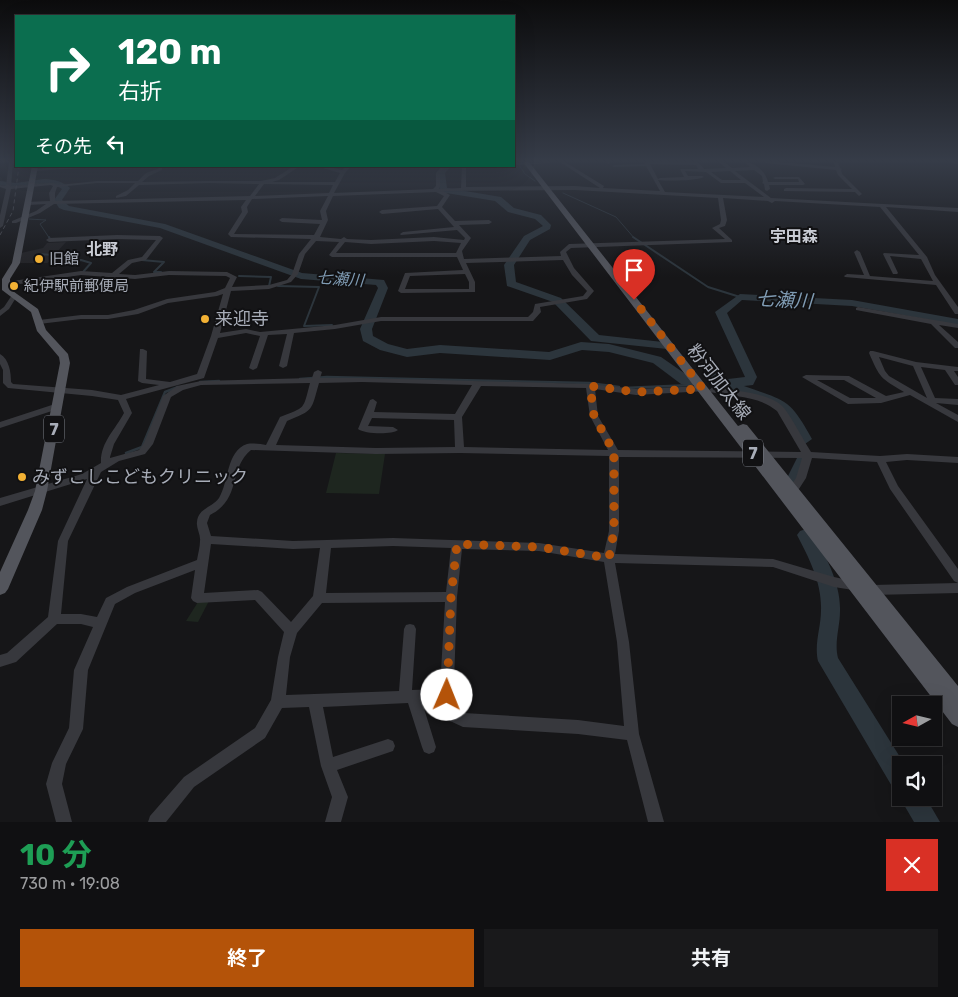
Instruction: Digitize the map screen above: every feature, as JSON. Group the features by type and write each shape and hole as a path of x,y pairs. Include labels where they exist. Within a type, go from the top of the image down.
{"main road":[{"name":"粉河加太線","path":"560,200 760,456 853,585 958,718"},
{"path":"6,284 6,279 16,263 28,203"},
{"name":"7","path":"0,589 35,510 41,491 58,406 64,356 48,339 35,311 6,290 6,284"},
{"name":"粉河加太線","path":"760,456 793,490 958,699"}],"street":[{"path":"0,226 5,200"},
{"path":"28,203 98,200"},
{"path":"249,200 244,207 245,212 231,234 233,236 344,239 371,242 434,239 466,242"},
{"path":"39,322 126,314 167,301 217,294 228,289 269,287 285,283 294,275 302,254 316,238 324,222 323,212 329,200"},
{"path":"439,207 442,200"},
{"path":"215,336 246,331 266,333 291,331 376,320 530,319 536,312 537,305 584,298 592,292 572,271 564,258 563,252 569,246 640,245 705,240 730,241 715,228 723,225 721,200"},
{"path":"764,200 958,210"},
{"path":"860,200 863,205"},
{"path":"14,222 26,218 54,202"},
{"path":"882,206 924,257 937,283 958,312"},
{"path":"382,212 439,207"},
{"path":"439,207 468,238 459,250 472,282 473,291 401,291 406,274 467,272"},
{"path":"282,220 324,222"},
{"path":"474,222 476,230"},
{"path":"452,223 489,222"},
{"path":"403,234 458,228"},
{"path":"49,240 117,237 160,238 144,260 130,261 113,276"},
{"path":"344,239 332,255 464,259 564,258"},
{"path":"857,252 866,286"},
{"path":"895,273 886,254 924,257"},
{"path":"0,356 7,370 7,383 10,386 121,398 200,376 215,336 228,289 234,277 227,274 176,273 135,276 76,274 6,284"},
{"path":"847,276 937,283"},
{"path":"0,314 14,296"},
{"path":"858,308 933,324 958,326"},
{"path":"933,324 958,346"},
{"path":"283,366 291,331"},
{"path":"253,368 266,333"},
{"path":"143,351 142,381 169,384"},
{"path":"958,369 916,364 872,353 880,372 886,378 929,400 958,419"},
{"path":"916,364 929,400"},
{"path":"948,368 958,382"},
{"path":"270,447 283,419 304,411 308,406 316,377"},
{"path":"0,502 41,491 96,471 106,464 146,449 163,404 171,392 180,388 208,382 275,383 316,377 590,386 636,392 708,390 757,397 774,404 780,409 808,455 801,478 793,490"},
{"path":"885,398 846,378 806,377 848,400 885,398 912,392"},
{"path":"460,450 458,417 478,383"},
{"path":"590,386 594,416 614,452 614,531 609,558 623,642 632,734 656,822"},
{"path":"106,464 104,456 108,444 123,426 128,413 121,398"},
{"path":"929,400 958,402"},
{"path":"374,402 363,429 393,430"},
{"path":"0,425 58,406"},
{"path":"369,415 458,417"},
{"path":"291,631 258,595 197,598 202,554 206,540 202,523 205,513 224,502 242,451 249,447 376,451 460,450 760,456 808,455 880,459 907,457 958,460"},
{"path":"880,459 894,487 958,578"},
{"path":"0,661 11,658 54,619 62,541 96,471"},
{"path":"206,540 326,545 393,542 539,547 609,558 773,563 824,579 853,585"},
{"path":"457,544 451,597 447,695 455,716 463,720 578,727 632,734"},
{"path":"156,822 189,782 260,733 278,702 284,657 291,631 319,598 326,545"},
{"path":"64,822 54,784 59,763 76,729 81,670 110,600 202,563"},
{"path":"872,590 958,588"},
{"path":"319,598 451,597"},
{"path":"54,619 81,619 101,623"},
{"path":"410,629 409,696 429,747"},
{"path":"278,702 447,695"},
{"path":"316,700 328,766 340,797 333,822"},
{"path":"328,766 388,746"}],"shaded area":[{"path":"66,242 55,254 58,258 47,263 19,263 21,253 43,248 47,243"},
{"path":"336,453 385,454 379,494 326,493"},
{"path":"209,601 198,622 186,621 198,602"}],"waterway":[{"name":"七瀬川","path":"58,200 62,206 67,208 162,226 301,276 380,282 383,288 366,329 367,338 384,347 407,353 440,349 550,356 581,346 609,348 657,360 686,381 691,382"},
{"path":"500,200 511,210 538,217 547,225 547,227 527,238 509,265 511,284 557,300 595,338 663,346"},
{"path":"579,200 616,217 634,237"},
{"path":"29,219 46,220 40,224 50,239 49,237"},
{"path":"634,237 708,287 740,297"},
{"path":"38,254 54,255 58,258"},
{"path":"63,261 81,260 91,263 83,272"},
{"path":"142,260 164,262 154,272 161,272"},
{"path":"239,276 271,277 269,286"},
{"path":"278,286 319,287 304,326 332,325"},
{"name":"七瀬川","path":"725,384 748,382 751,377 721,312 740,297 852,303 958,322"},
{"path":"709,374 725,384"},
{"path":"300,379 327,377 589,383 619,387"},
{"path":"200,382 219,381"},
{"name":"七瀬川","path":"718,384 725,384"},
{"path":"725,384 779,403 791,413 805,439"},
{"path":"624,388 692,385"},
{"path":"126,453 142,447 165,392 178,387"},
{"path":"718,387 747,392"},
{"path":"794,480 803,460"},
{"path":"806,535 819,562 829,591 831,611 826,642 828,661 892,765"},
{"path":"917,806 928,822"}],"railway":[{"path":"0,235 13,211 14,200"}],"place":[{"name":"旧館","path":"39,259"},
{"name":"紀伊駅前郵便局","path":"14,286"},
{"name":"来迎寺","path":"205,319"},
{"name":"みずこしこどもクリニック","path":"22,477"}],"district":[{"name":"宇田森","path":"794,236"},
{"name":"北野","path":"102,249"}],"route":[{"path":"447,695 451,597 457,544 539,547 609,558 614,531 612,470 614,452 594,416 590,386 636,392 703,389 634,300"}]}
